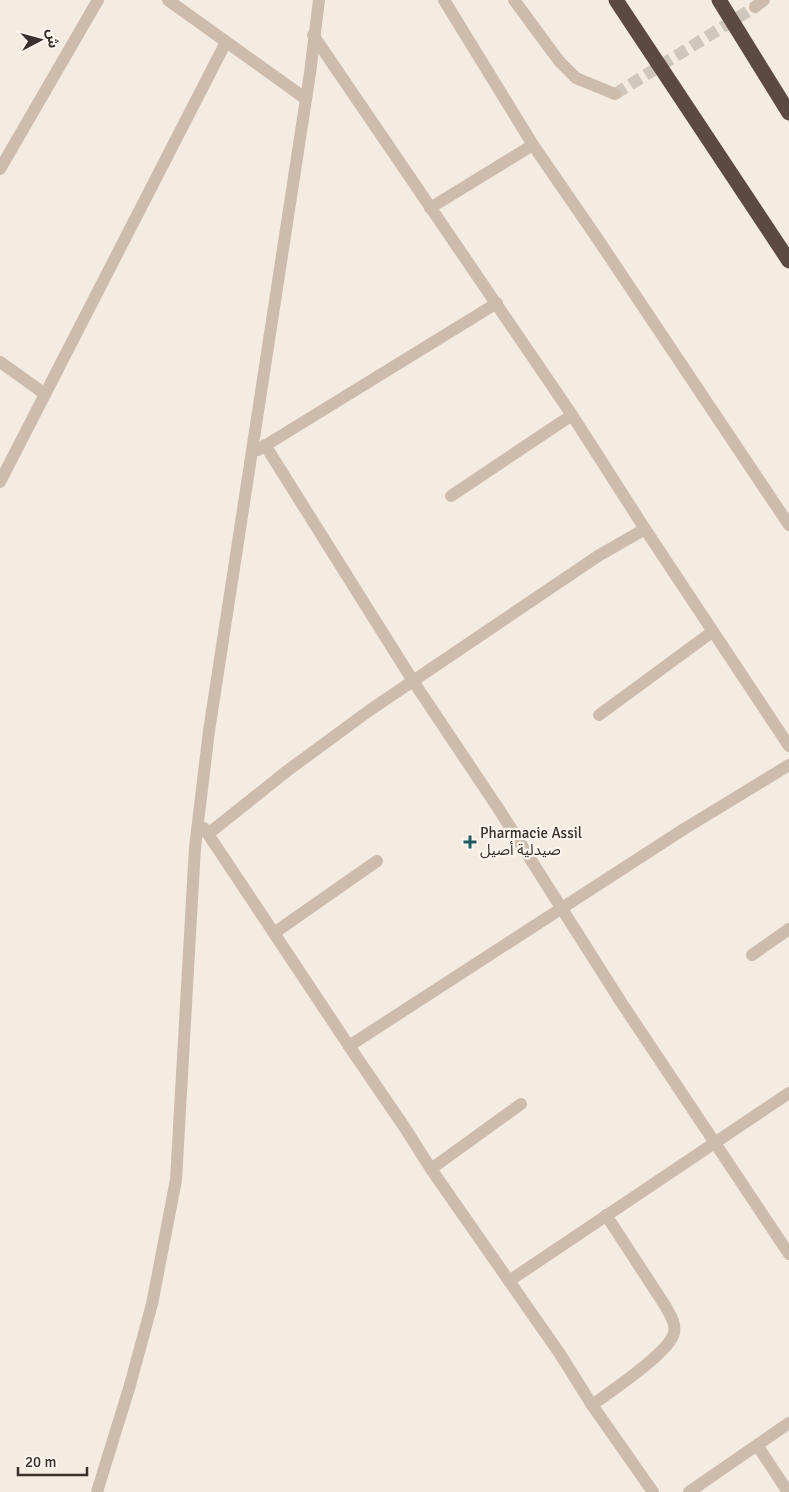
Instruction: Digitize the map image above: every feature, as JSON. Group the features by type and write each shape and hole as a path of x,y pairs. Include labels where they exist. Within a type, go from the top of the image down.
{"highway":[{"path":"616,0 789,261"},
{"path":"720,0 789,113"}],"street":[{"path":"0,169 98,0"},
{"path":"168,0 306,99"},
{"path":"97,1492 130,1385 152,1304 176,1180 196,847 209,731 306,99 318,0"},
{"path":"444,0 533,145 598,238 789,525"},
{"path":"514,0 559,61 576,78 615,94"},
{"path":"313,35 572,415 712,632 789,746"},
{"path":"0,482 226,42"},
{"path":"430,208 533,145"},
{"path":"250,455 497,303"},
{"path":"0,362 45,394"},
{"path":"451,496 572,415"},
{"path":"266,445 413,681 562,908 621,1002 789,1254"},
{"path":"208,834 287,771 413,681 598,556 645,529"},
{"path":"599,715 712,632"},
{"path":"349,1046 562,908 789,765"},
{"path":"199,821 431,1169 560,1354 592,1405 653,1492"},
{"path":"274,933 377,861"},
{"path":"752,955 789,929"},
{"path":"509,1282 789,1092"},
{"path":"431,1169 521,1104"},
{"path":"592,1405 655,1356 667,1344 674,1333 674,1322 666,1307 606,1215"},
{"path":"689,1492 789,1423"},
{"path":"757,1445 788,1492"}],"tunnel":[{"path":"615,94 755,7"}],"place":[{"name":"Pharmacie Assil صيدلية أصيل","path":"470,842"}]}
